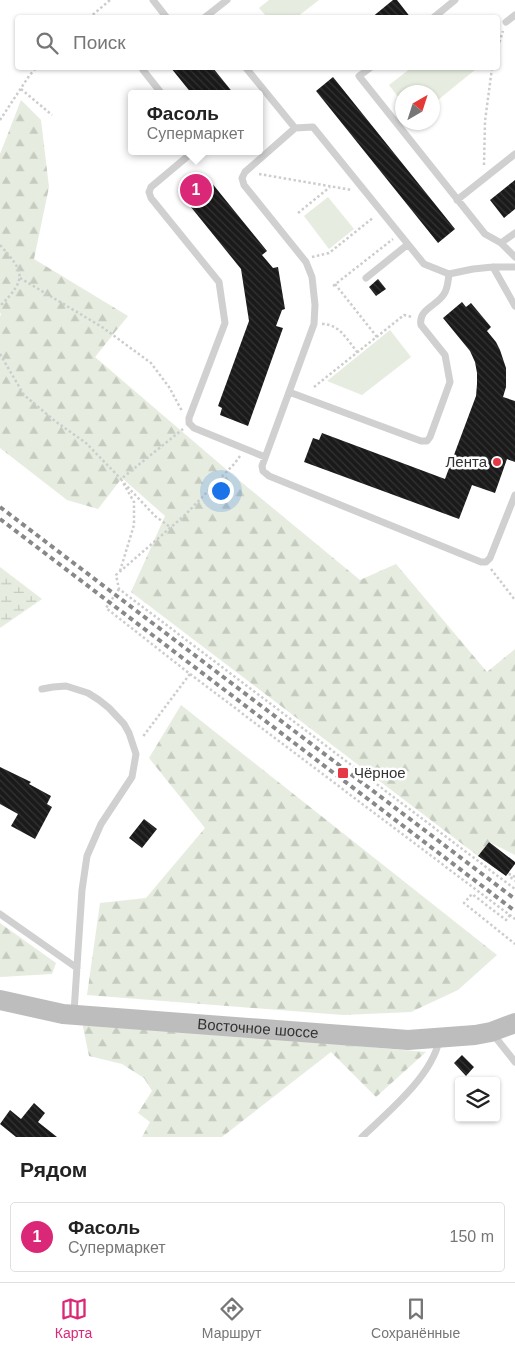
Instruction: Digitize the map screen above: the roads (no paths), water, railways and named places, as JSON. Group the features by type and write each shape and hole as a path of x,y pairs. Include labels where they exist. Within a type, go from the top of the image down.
{"main road":[{"name":"Восточное шоссе","path":"0,1000 74,1015 408,1040 459,1037 491,1032 515,1023"},
{"path":"0,1010 24,1013 47,1011"}],"lane":[{"path":"153,0 165,15"},
{"path":"208,15 227,0"},
{"path":"436,15 454,0"},
{"path":"506,22 515,15"},
{"path":"144,70 159,90"},
{"path":"248,70 295,128"},
{"path":"367,70 359,76 484,234 501,243 515,257"},
{"path":"515,267 474,269 449,274 424,264 313,127 295,128 245,172 242,178 244,185 306,262 312,277 315,305 314,324 265,457 262,466 263,471 269,476 481,562 486,562 490,558 515,495"},
{"path":"457,200 515,154"},
{"path":"189,155 151,187 149,192 151,198 219,282 225,323 189,418 189,423 194,428 265,457"},
{"path":"501,243 515,233"},
{"path":"366,278 407,245"},
{"path":"493,267 515,306"},
{"path":"289,392 421,441 427,441 450,382 445,355 421,325 420,319 422,314 442,298 447,288 449,274"},
{"path":"42,689 53,686 66,686 88,693 117,716 129,733 136,754 132,777 101,824 86,856 74,1015"},
{"path":"0,914 77,968"},
{"path":"491,1032 515,1062"},
{"path":"362,1137 402,1099 422,1076 432,1061 439,1038"}],"railway":[{"path":"0,507 515,899"},
{"path":"0,519 515,911"}],"place":[{"name":"Фасоль","path":"196,190"},
{"name":"Лента","path":"497,462"},
{"name":"Чёрное","path":"343,773"}]}
